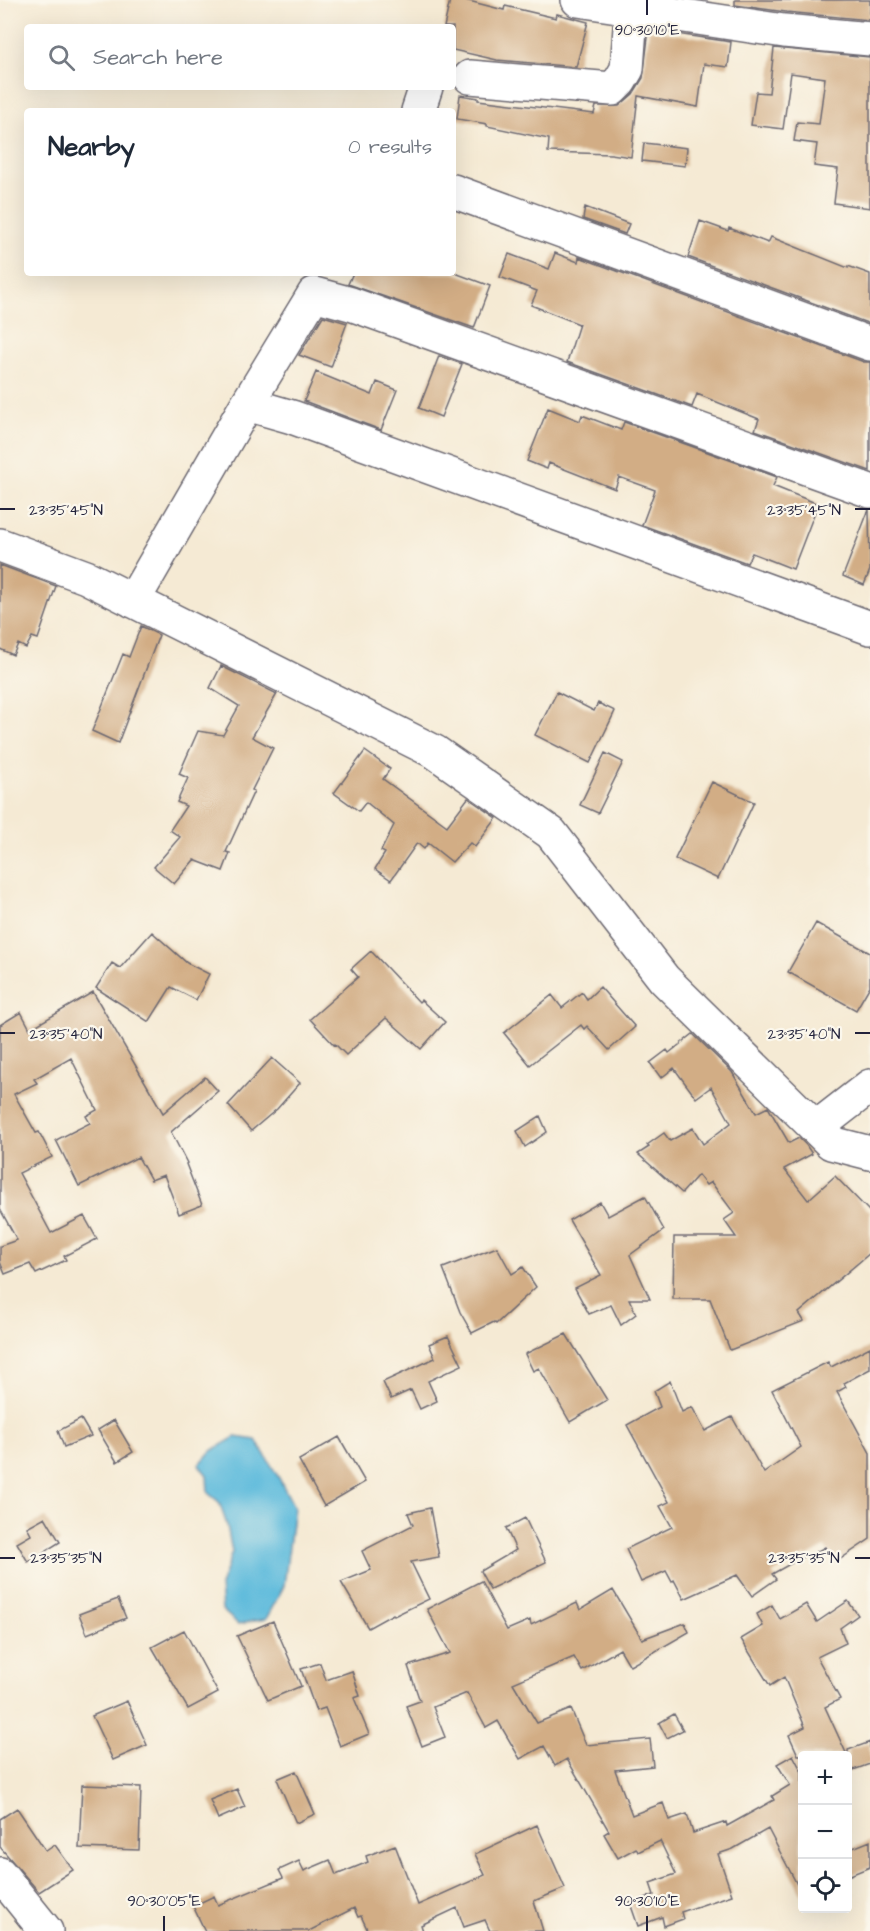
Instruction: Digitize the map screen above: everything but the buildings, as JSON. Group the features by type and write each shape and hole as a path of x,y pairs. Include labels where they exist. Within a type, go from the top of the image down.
{"street":[{"path":"578,0 632,3 784,31 870,39"},
{"path":"470,77 612,89 627,69 632,3"},
{"path":"418,108 425,90"},
{"path":"456,192 870,344"},
{"path":"133,601 320,283 351,304 870,492"},
{"path":"247,404 292,417 870,628"},
{"path":"0,545 86,577 435,752 551,833 664,979 831,1143 870,1153"},
{"path":"816,1128 870,1086"},
{"path":"0,1874 46,1931"}],"water":[{"path":"235,1437 256,1440 294,1507 284,1586 266,1619 238,1624 222,1610 220,1586 232,1552 227,1525 219,1502 208,1493 207,1475 199,1465 211,1451"}]}
